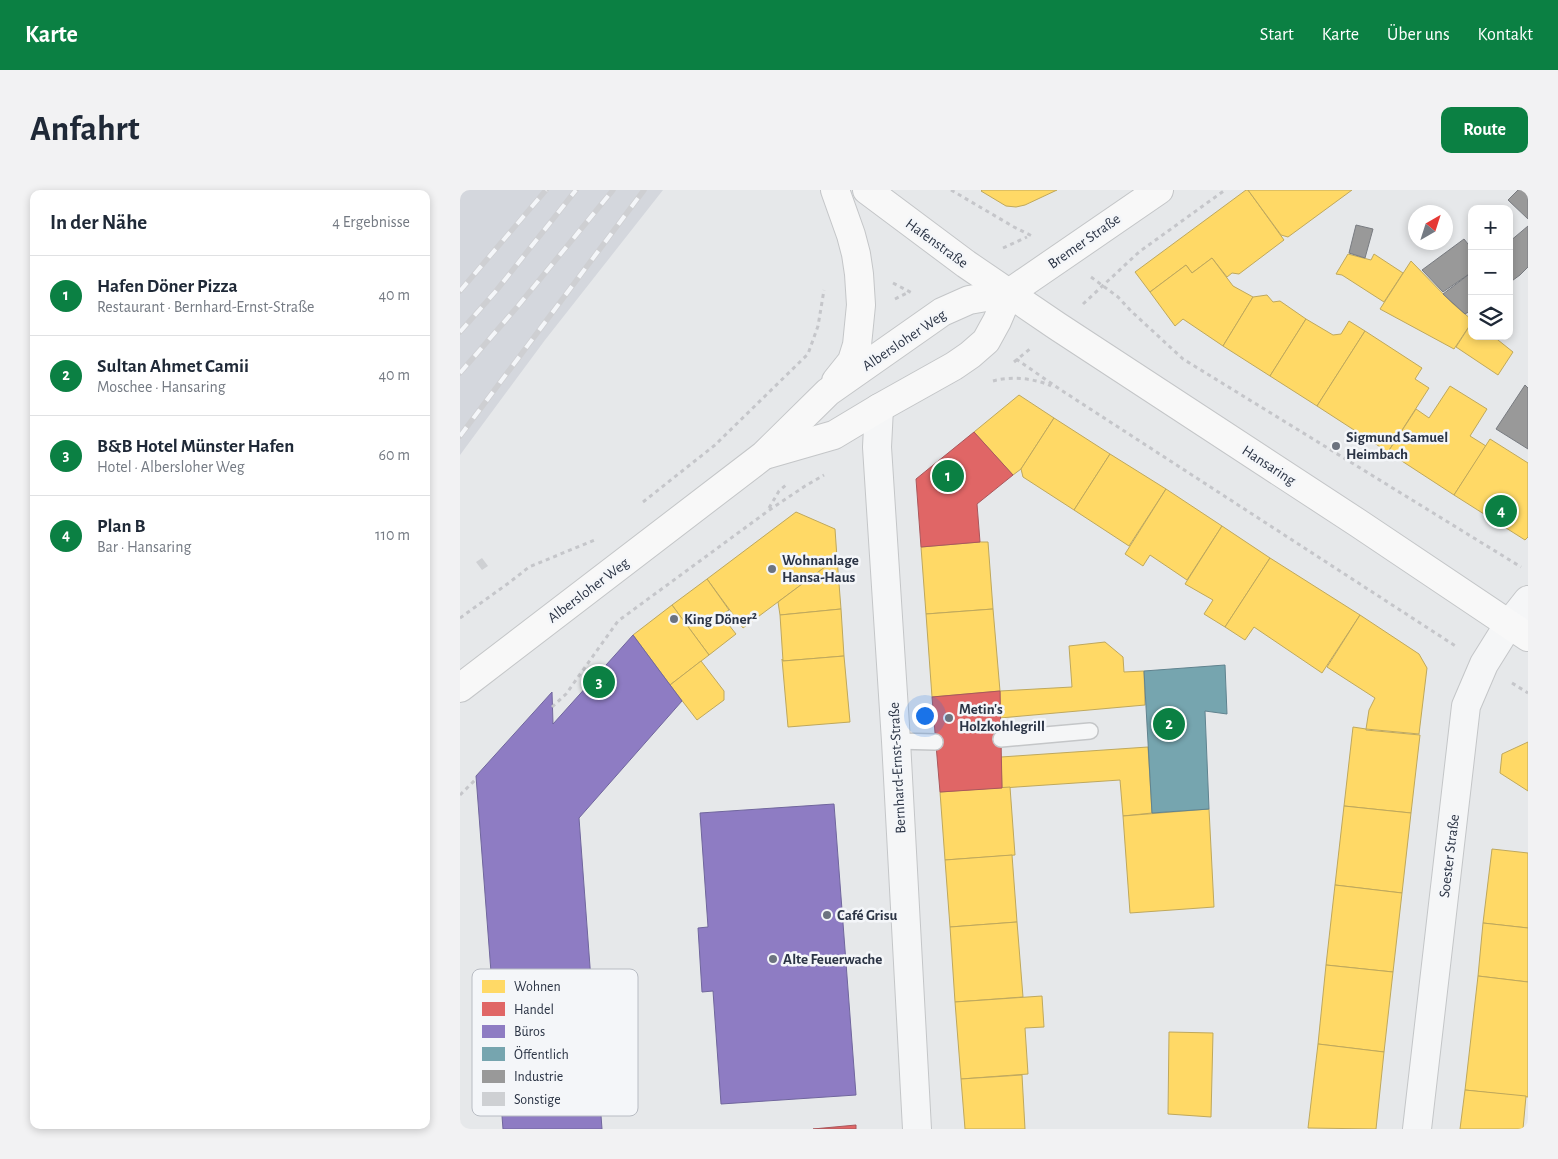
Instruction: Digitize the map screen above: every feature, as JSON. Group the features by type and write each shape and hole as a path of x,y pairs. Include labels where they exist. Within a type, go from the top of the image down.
{"main road":[{"path":"828,392 852,361 857,345 861,305 859,274 852,234 835,190"},
{"name":"Hafenstraße","path":"867,190 930,238 1009,293"},
{"name":"Bremer Straße","path":"1009,293 1159,190"},
{"name":"Albersloher Weg","path":"460,688 764,455 828,392 942,312 969,300 1009,293"},
{"name":"Albersloher Weg","path":"764,455 834,435 954,366 970,355 986,340 997,321 1009,293"},
{"name":"Hansaring","path":"1009,293 1518,630"}],"street":[{"name":"Bernhard-Ernst-Straße","path":"879,408 877,447 896,741 917,1129"},
{"name":"Soester Straße","path":"1417,1129 1466,706 1484,664 1518,630 1528,600"}],"lane":[{"path":"1001,739 1090,731"},
{"path":"896,741 935,742"}],"path":[{"path":"951,190 1014,227 1032,235 1104,286 1184,359 1528,572"},
{"path":"1104,286 1139,252 1225,190"},
{"path":"642,503 715,445 808,354 818,326 825,285"},
{"path":"986,340 1060,390 1528,693"},
{"path":"988,382 1012,378 1028,379 1044,382 1060,390"},
{"path":"552,707 566,694 618,620 768,511 827,473"},
{"path":"460,618 529,567 598,538"},
{"path":"460,794 476,779"}],"shaded area":[{"path":"460,190 663,190 545,340 460,455"}],"building: Wohnen":[{"path":"982,190 1057,190 1025,205 1016,207 1006,206"},
{"path":"1248,190 1284,240 1239,274 1232,273 1227,277 1212,258 1192,273 1186,265 1150,292 1135,272"},
{"path":"1248,190 1352,190 1288,237 1281,235"},
{"path":"1348,254 1371,260 1374,254 1403,273 1384,302 1342,275 1336,274"},
{"path":"1212,258 1233,286 1253,297 1223,346 1183,319 1175,326 1150,292 1186,265 1192,273"},
{"path":"1411,261 1468,317 1468,328 1454,349 1380,309"},
{"path":"1267,295 1273,302 1280,301 1306,319 1270,376 1223,346 1253,297"},
{"path":"1306,319 1333,335 1341,334 1349,321 1365,331 1317,406 1270,376"},
{"path":"1468,328 1468,340 1498,340 1513,352 1498,375 1456,347"},
{"path":"1365,331 1422,368 1415,379 1429,388 1388,452 1317,406"},
{"path":"1450,386 1487,409 1470,436 1486,446 1454,495 1388,452 1416,409 1429,418"},
{"path":"1019,395 1054,418 1021,469 1013,475 974,432"},
{"path":"1054,418 1110,454 1074,510 1023,477 1021,469"},
{"path":"1490,439 1528,463 1528,537 1525,540 1454,495"},
{"path":"1110,454 1166,489 1129,546 1074,510"},
{"path":"1166,489 1222,526 1187,580 1150,555 1143,566 1125,554"},
{"name":"Wohnanlage Hansa-Haus","path":"796,512 835,529 837,558 743,628 707,579"},
{"path":"1222,526 1270,558 1225,627 1204,614 1213,600 1185,584"},
{"path":"988,542 993,609 926,614 921,547"},
{"path":"837,558 841,609 780,615 778,602"},
{"path":"1270,558 1360,615 1322,673 1254,627 1245,640 1225,627"},
{"path":"707,579 729,610 721,615 736,634 709,655 672,605"},
{"path":"672,605 709,655 670,685 633,635"},
{"path":"841,609 844,656 783,661 780,615"},
{"path":"993,609 1000,691 932,697 926,614"},
{"path":"1360,615 1419,654 1427,668 1419,734 1366,729 1369,710 1375,698 1327,667"},
{"path":"1105,642 1123,657 1124,672 1144,671 1145,705 1000,718 1000,691 1072,687 1069,646"},
{"path":"844,656 850,722 788,727 782,659 783,661"},
{"path":"701,661 724,691 724,700 697,720 670,685"},
{"path":"1353,727 1420,735 1411,813 1344,806"},
{"path":"1528,742 1528,791 1500,773 1502,754"},
{"path":"1148,747 1152,813 1123,816 1120,780 1002,788 1001,757"},
{"path":"1010,787 1015,855 945,860 940,792"},
{"path":"1344,806 1411,813 1402,893 1335,885"},
{"path":"1209,809 1214,907 1130,913 1123,816"},
{"path":"1492,849 1528,853 1528,928 1483,923"},
{"path":"1012,855 1017,922 950,927 945,860"},
{"path":"1335,885 1402,893 1393,972 1326,965"},
{"path":"1017,922 1023,997 955,1002 950,927"},
{"path":"1483,923 1528,928 1528,982 1478,976"},
{"path":"1326,965 1393,972 1384,1052 1318,1044"},
{"path":"1478,976 1528,982 1528,1097 1465,1090"},
{"path":"1042,996 1044,1027 1025,1028 1028,1074 961,1079 955,1002"},
{"path":"1169,1032 1213,1033 1211,1117 1168,1114"},
{"path":"1318,1044 1384,1052 1376,1129 1308,1128"},
{"path":"1022,1075 1025,1129 965,1129 961,1079"},
{"path":"1465,1090 1526,1096 1523,1129 1460,1129"}],"building: Handel":[{"path":"974,432 1013,475 977,504 980,542 921,547 916,479"},
{"path":"1000,691 1002,788 940,792 932,697"},
{"path":"856,1125 856,1129 813,1129"}],"building: Büros":[{"path":"633,635 682,701 579,818 590,969 491,969 476,776 552,692 553,724"},
{"name":"Alte Feuerwache","path":"834,804 856,1095 721,1104 713,991 702,992 698,928 708,927 700,813"},
{"path":"502,1116 601,1116 602,1129 503,1129"}],"building: Öffentlich":[{"path":"1225,665 1227,714 1205,711 1209,809 1152,813 1144,671"}],"building: Industrie":[{"path":"1518,190 1528,190 1528,219 1508,200"},
{"path":"1356,225 1373,229 1365,258 1349,253"},
{"path":"1528,226 1528,267 1513,280 1513,250 1513,239"},
{"path":"1464,239 1468,244 1468,275 1443,292 1422,270 1449,250 1453,250 1453,247"},
{"path":"1468,275 1468,312 1465,314 1443,294"},
{"path":"1525,385 1528,388 1528,449 1496,429"}],"building: Sonstige":[{"path":"482,558 488,566 482,570 476,562"}],"railway":[{"path":"460,291 546,190"},
{"path":"460,332 496,291 576,190"},
{"path":"460,373 518,306 613,190"},
{"path":"460,436 644,190"}],"place":[{"name":"Sigmund Samuel Heimbach","path":"1336,446"},
{"name":"Hafen Döner Pizza","path":"948,476"},
{"name":"Plan B","path":"1501,511"},
{"name":"Wohnanlage Hansa-Haus","path":"772,569"},
{"name":"King Döner²","path":"674,619"},
{"name":"B&B Hotel Münster Hafen","path":"599,682"},
{"name":"Metin's Holzkohlegrill","path":"949,718"},
{"name":"Sultan Ahmet Camii","path":"1169,724"},
{"name":"Café Grisu","path":"827,915"},
{"name":"Alte Feuerwache","path":"773,959"}]}
